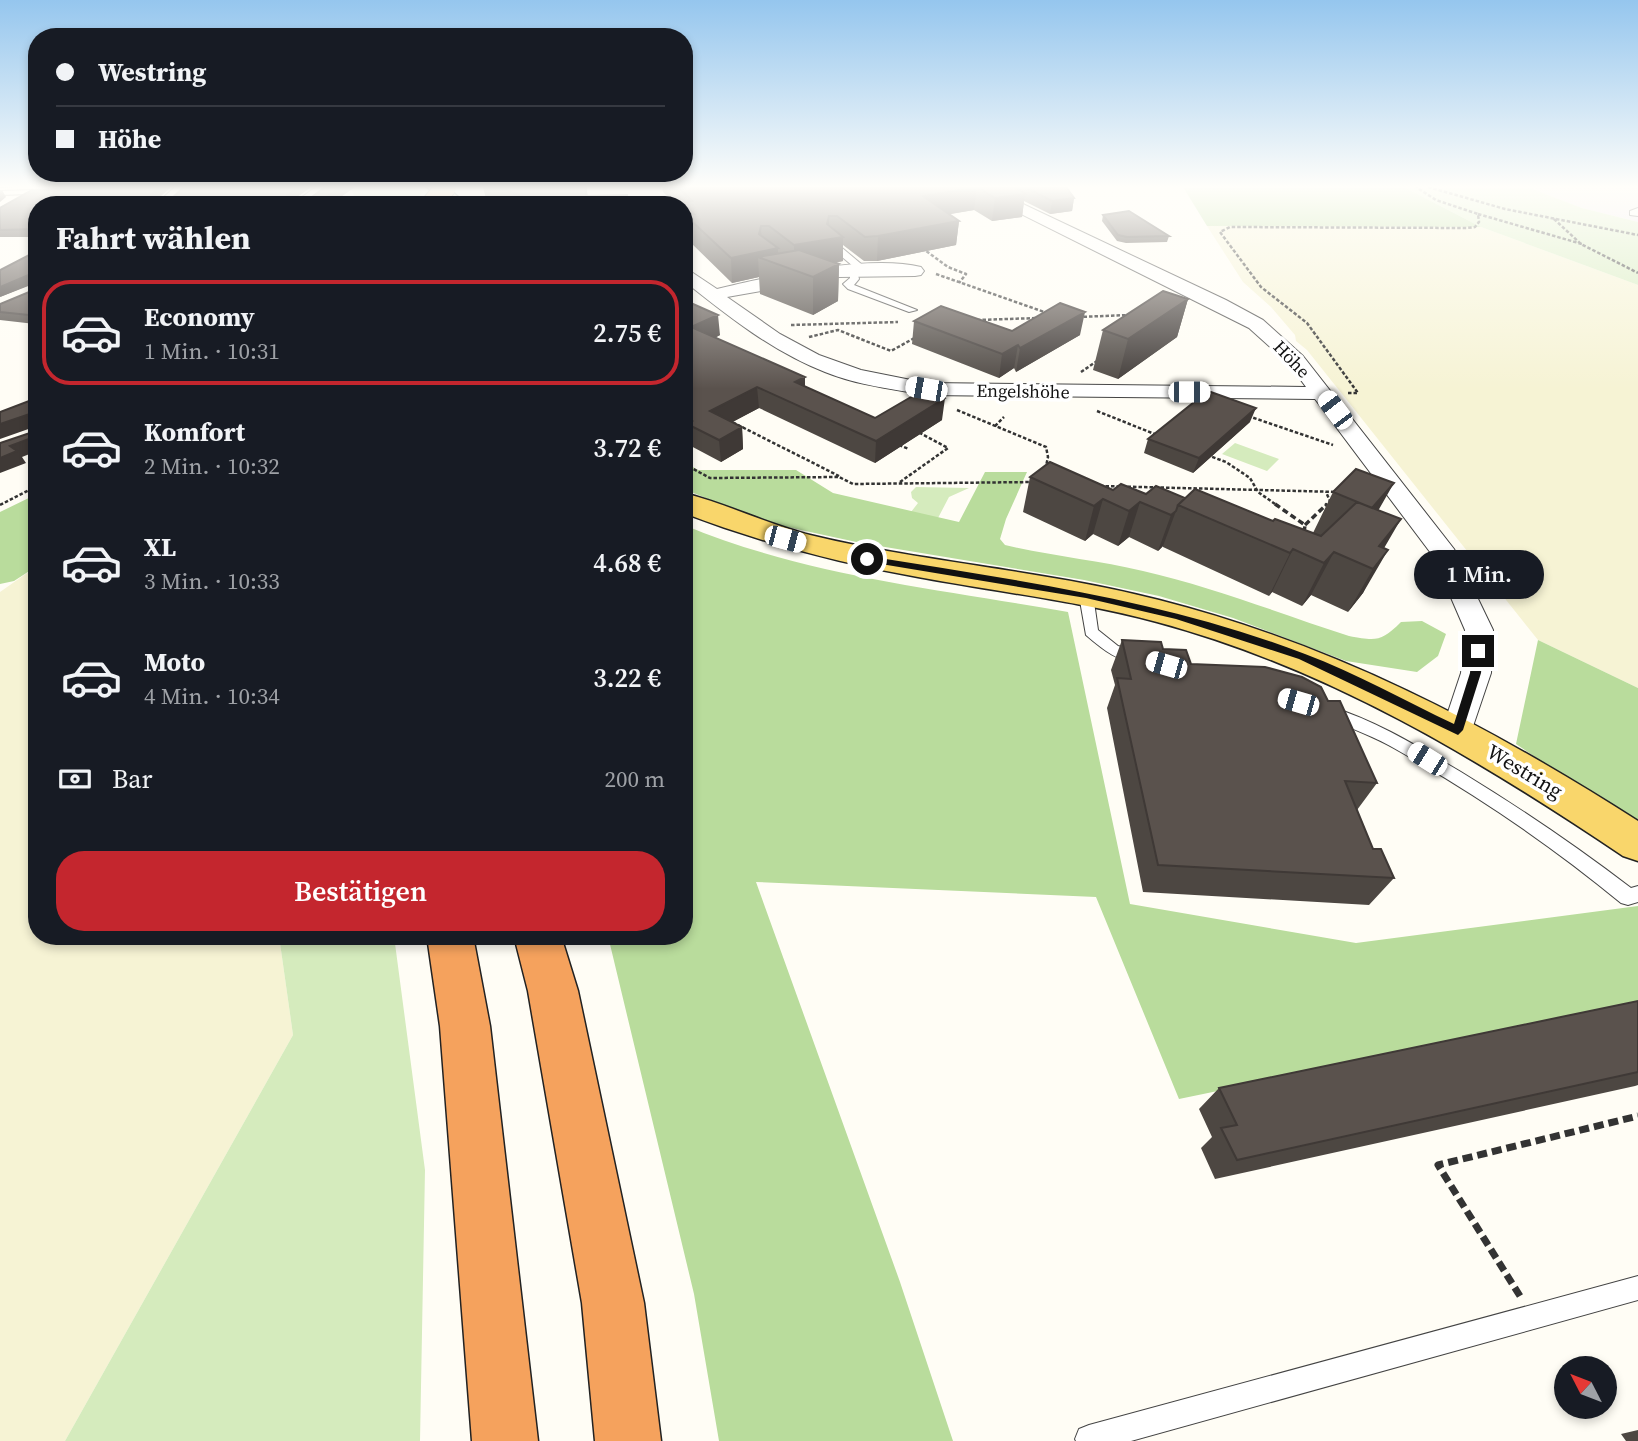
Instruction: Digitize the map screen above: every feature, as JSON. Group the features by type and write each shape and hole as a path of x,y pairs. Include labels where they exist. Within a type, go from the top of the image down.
{"highway":[{"path":"452,945 465,1026 505,1441"},
{"path":"540,945 553,991 613,1303 628,1441"}],"main road":[{"name":"Westring","path":"693,505 764,533 826,550 1158,610 1277,648 1366,685 1458,730 1542,779 1638,843"}],"street":[{"name":"Höhe","path":"1116,254 1256,324 1296,360 1446,555 1479,630 1476,673 1458,730"},
{"path":"714,295 797,274 915,271"},
{"name":"Engelshöhe","path":"693,279 758,327 807,357 865,378 935,389 1322,393"}],"lane":[{"path":"842,254 858,271 855,279 847,284 912,310"},
{"path":"797,274 839,285"},
{"path":"1086,595 1091,632 1113,650 1153,661"},
{"path":"1311,706 1404,745 1569,850 1633,895"},
{"path":"1090,1441 1638,1288"}],"path":[{"path":"930,254 948,267 966,274 959,283"},
{"path":"1237,254 1261,287 1307,323 1358,393 1322,393"},
{"path":"1602,254 1638,273"},
{"path":"915,271 935,274 1060,317 970,320"},
{"path":"1073,317 1134,315"},
{"path":"758,327 903,322"},
{"path":"790,346 817,333 838,330 891,351 923,333"},
{"name":"Engelshöhe","path":"1086,391 1086,381 1074,377 1106,355"},
{"path":"719,416 853,484 1042,481 1048,457 1046,447 935,401 935,389"},
{"path":"1086,391 1093,410 1166,438"},
{"path":"1223,392 1237,412 1327,445 1361,444"},
{"path":"995,426 1004,417"},
{"path":"899,483 948,449 916,431"},
{"path":"897,444 909,449"},
{"path":"1202,452 1226,462 1250,478 1258,492 1305,525"},
{"path":"693,469 710,478 839,477"},
{"path":"1091,485 1258,492 1396,491"},
{"path":"0,505 28,491"},
{"path":"1299,532 1331,501 1326,492"},
{"path":"1303,538 1305,525"},
{"path":"1533,1317 1438,1165 1638,1116"}],"shaded area":[{"path":"1225,254 1555,254 1638,285 1638,688 1538,640 1307,350 1296,341 1295,335 1271,307 1243,282"},
{"path":"28,572 28,945 280,945 293,1035 65,1441 0,1441 0,592"}],"green space":[{"path":"1555,254 1638,254 1638,285"},
{"path":"1235,443 1279,459 1267,471 1222,454"},
{"path":"693,467 698,470 796,470 833,493 959,522 985,472 1027,472 1006,519 1000,539 1005,545 1169,577 1349,636 1366,639 1383,637 1401,622 1422,621 1446,634 1438,656 1417,672 1346,661 1233,618 1159,596 1084,580 861,543 764,522 693,493"},
{"path":"916,487 969,488 949,497 938,518 911,512 918,503 912,498 911,492"},
{"path":"28,498 28,572 14,581 0,584 0,512"},
{"path":"693,528 777,557 825,569 1068,612 1130,904 1356,943 1638,906 1638,1034 1617,1008 1179,1099 1096,897 756,882 900,1282 953,1441 719,1441 694,1294 610,945 693,945"},
{"path":"1538,640 1638,688 1638,826 1516,744"},
{"path":"280,945 395,945 425,1170 420,1441 65,1441 293,1035"}],"building":[{"path":"727,254 749,254 731,258"},
{"path":"811,254 839,264 813,277 758,257"},
{"path":"28,256 28,275 0,287 0,270"},
{"path":"1163,291 1188,299 1128,339 1103,330"},
{"path":"28,292 28,315 0,312 0,304"},
{"path":"1060,303 1085,312 1020,348 1018,345 1002,354 914,321 941,306 1012,331"},
{"path":"693,304 718,315 693,326"},
{"path":"693,328 805,377 795,382 875,418 935,383 945,398 876,441 757,387 710,411 742,427 719,440 693,427"},
{"path":"1208,391 1256,408 1199,458 1148,439"},
{"path":"28,401 28,415 0,424 0,412"},
{"path":"28,434 28,439 10,446 17,451 0,458 0,443"},
{"path":"1050,462 1113,490 1121,484 1146,494 1156,486 1185,498 1171,515 1140,502 1129,511 1103,499 1094,506 1030,477"},
{"path":"1356,469 1394,483 1372,508 1333,492"},
{"path":"1195,489 1273,521 1275,519 1321,536 1357,502 1401,519 1379,546 1388,550 1373,569 1334,552 1324,563 1293,549 1290,553 1178,505"},
{"path":"1122,640 1161,642 1163,649 1186,650 1191,664 1265,667 1302,677 1321,687 1328,701 1340,701 1377,783 1345,781 1373,849 1381,849 1394,878 1158,865 1117,678 1131,679"},
{"path":"1638,1001 1638,1072 1237,1160 1221,1128 1237,1125 1219,1088"}],"route":[{"path":"867,559 1086,595 1158,610 1239,634 1302,657 1458,730 1476,673 1478,651"}]}
